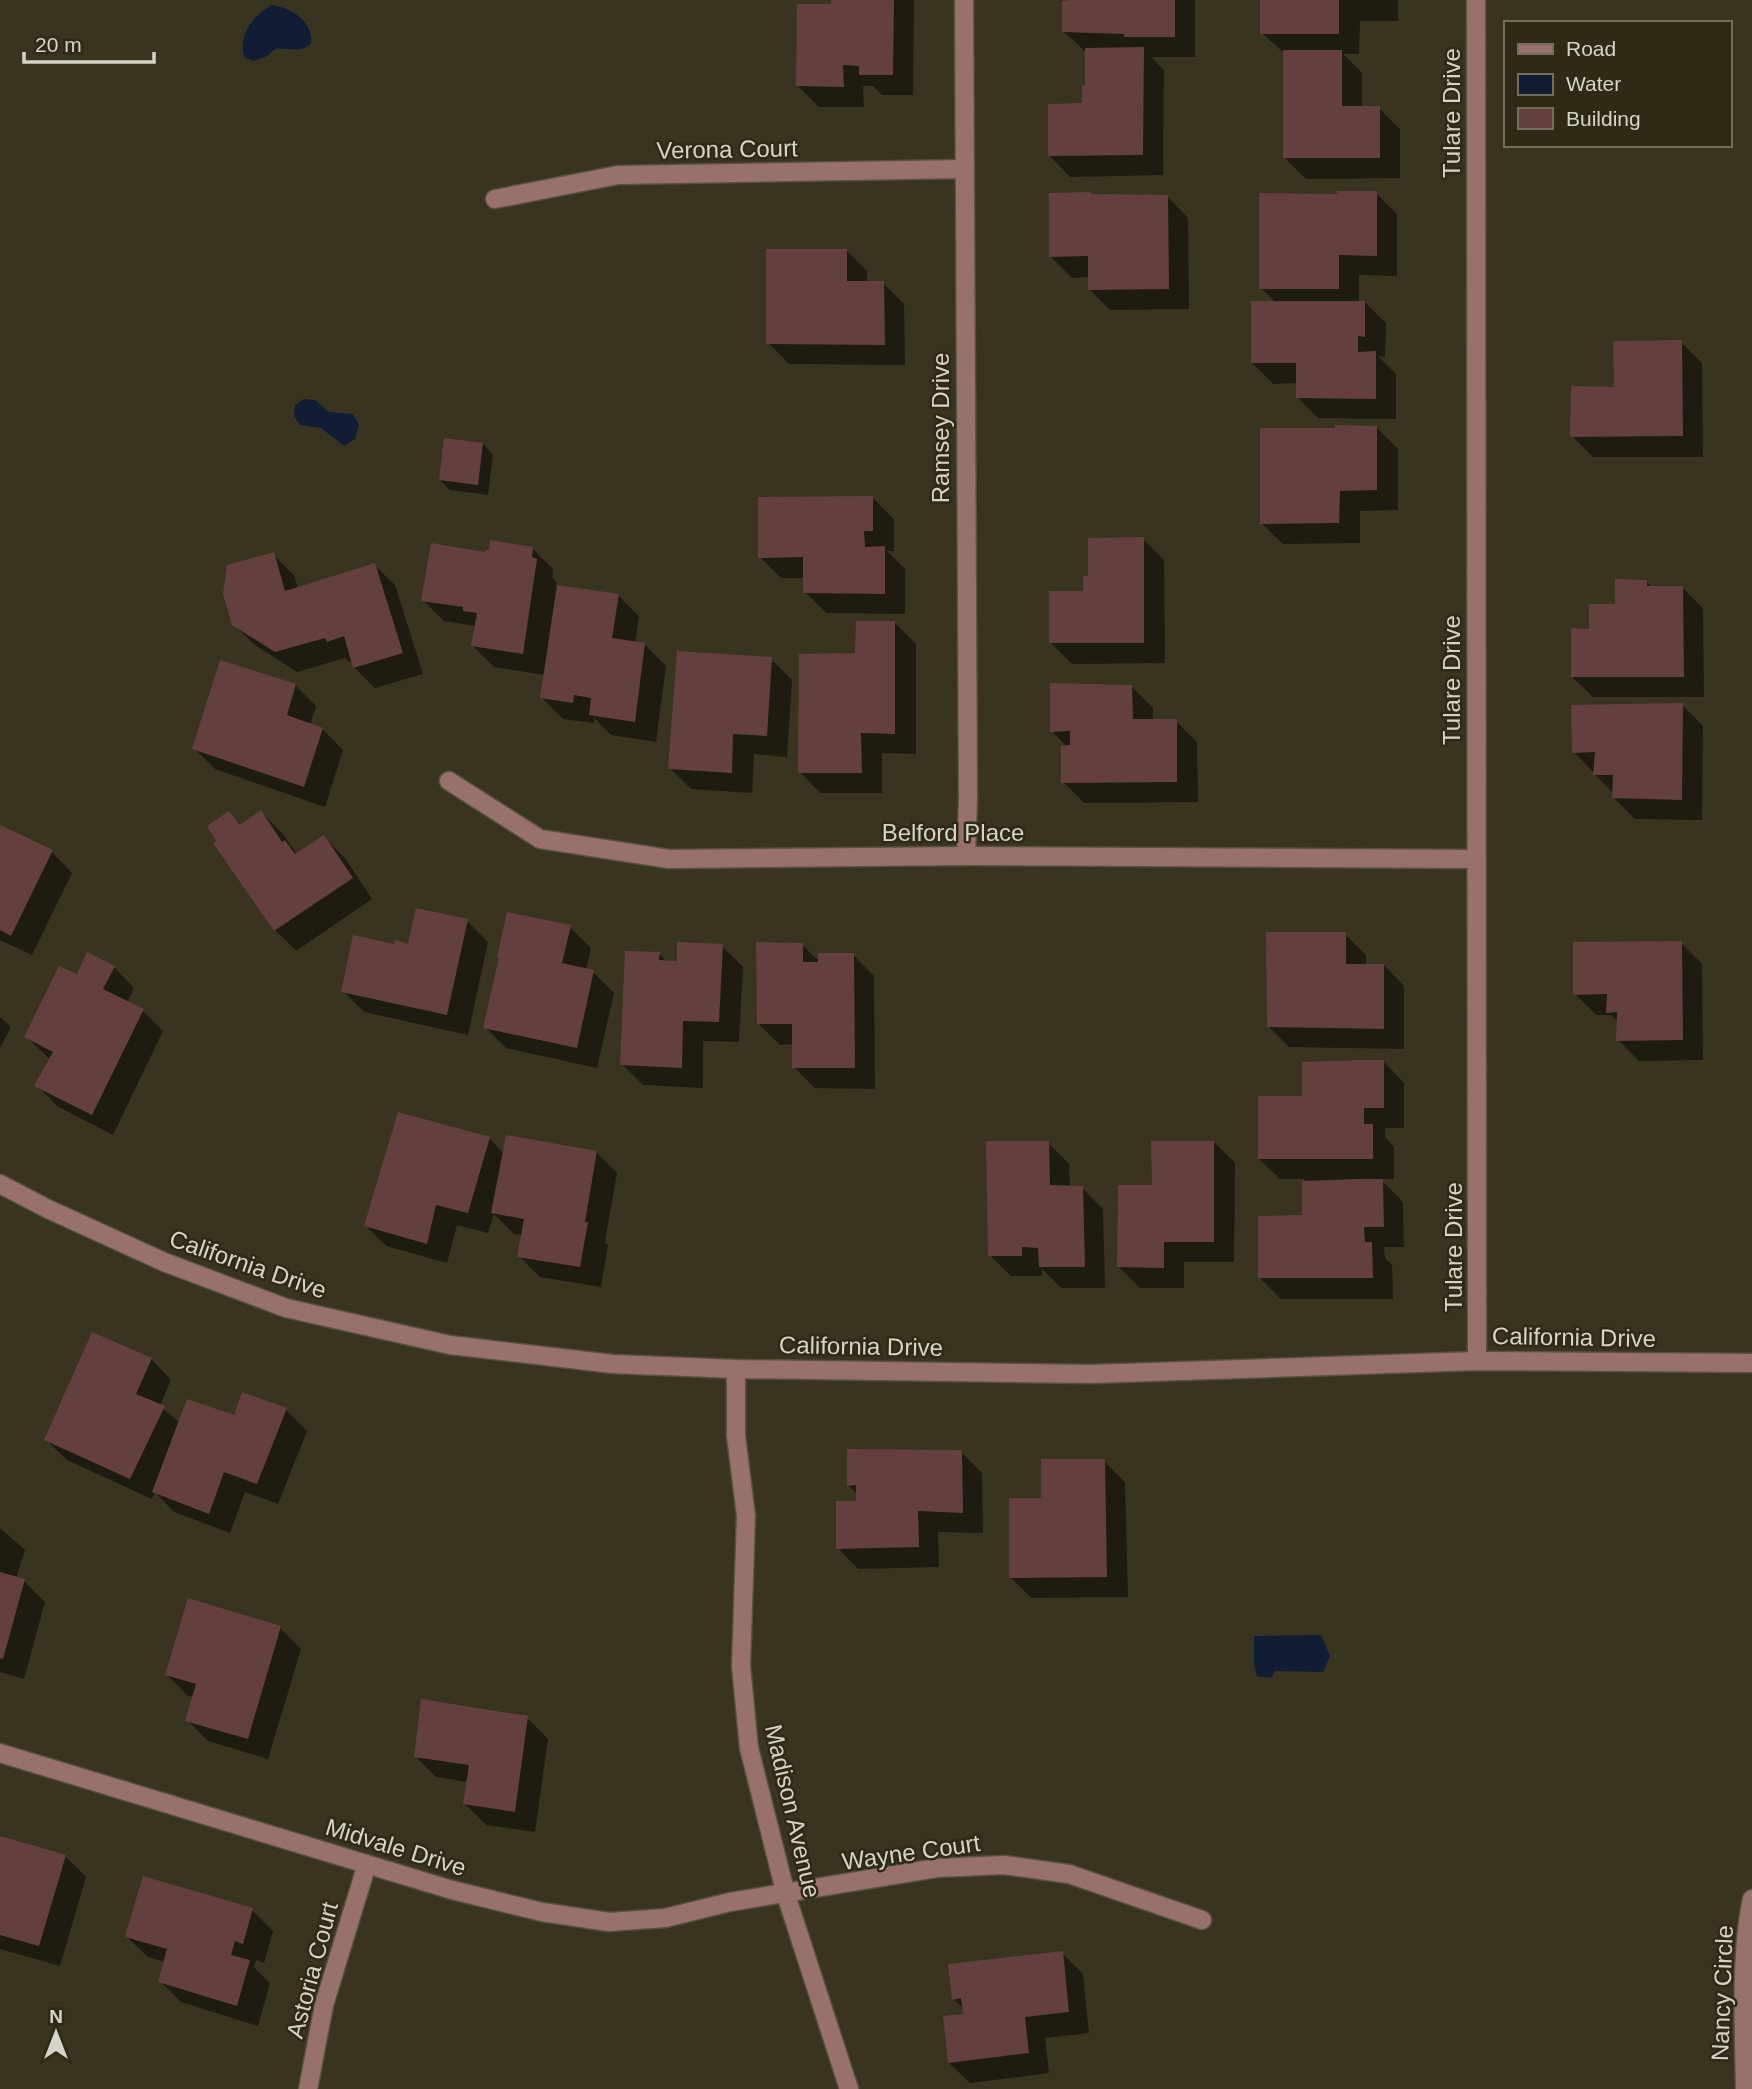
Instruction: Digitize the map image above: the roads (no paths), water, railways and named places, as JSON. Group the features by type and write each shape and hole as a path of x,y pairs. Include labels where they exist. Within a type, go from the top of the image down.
{"street":[{"name":"Ramsey Drive","path":"964,0 968,784 966,856"},
{"name":"Tulare Drive","path":"1476,0 1475,859 1478,1361"},
{"name":"Verona Court","path":"495,199 618,175 963,169"},
{"name":"Belford Place","path":"449,781 540,839 669,859 966,856 1475,859"},
{"name":"California Drive","path":"0,1184 164,1262 286,1308 450,1345 613,1364 736,1369 1091,1374 1478,1361 1752,1363"},
{"name":"Madison Avenue","path":"736,1369 736,1436 746,1516 741,1666 749,1748 786,1895 849,2089"},
{"name":"Midvale Drive","path":"0,1753 452,1890 542,1912 609,1922 665,1918 719,1905 786,1895"},
{"name":"Astoria Court","path":"308,2089 324,2005 368,1864"},
{"name":"Wayne Court","path":"786,1895 937,1868 1004,1865 1069,1874 1202,1920"},
{"name":"Nancy Circle","path":"1745,2089 1747,1920 1752,1899"}],"water":[{"path":"272,5 287,9 300,17 309,29 311,44 298,49 275,49 267,56 254,61 244,57 245,34 253,20"},
{"path":"304,399 315,400 329,412 353,414 359,425 355,439 344,446 321,428 300,425 294,416 295,405"},
{"path":"1321,1635 1330,1656 1323,1672 1275,1671 1271,1678 1257,1676 1254,1636"}]}
